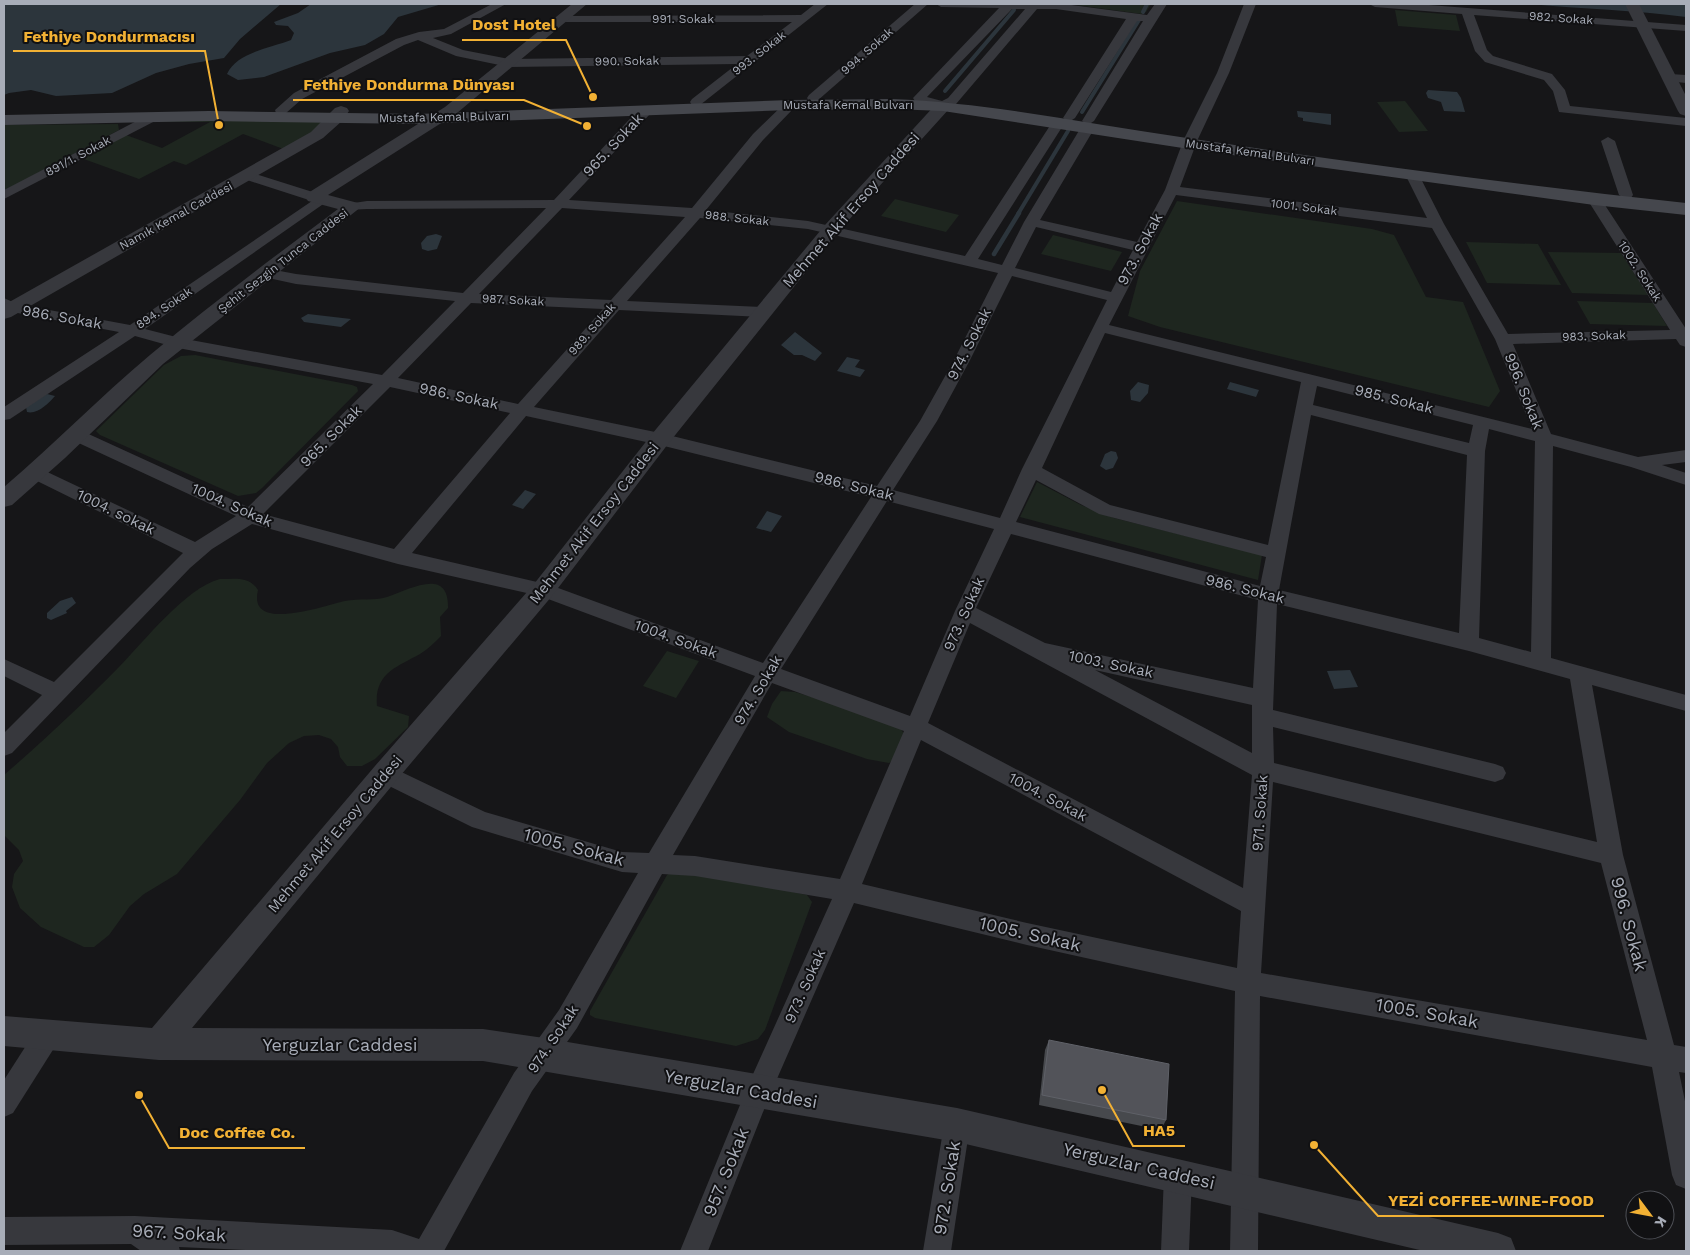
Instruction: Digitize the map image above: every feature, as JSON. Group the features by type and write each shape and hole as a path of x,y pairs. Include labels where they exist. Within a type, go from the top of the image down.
{"main road":[{"name":"Mustafa Kemal Bulvarı","path":"444,114 813,98 920,98 947,104 1412,174 1594,199 1686,209"},
{"name":"Mustafa Kemal Bulvarı","path":"4,120 152,116 444,114 790,105 947,104"},
{"name":"Mustafa Kemal Bulvarı","path":"4,112 203,109 281,110 339,115"},
{"name":"Mustafa Kemal Bulvarı","path":"1190,141 1686,201"}],"street":[{"path":"281,110 298,96 400,42 419,36 447,32 500,4"},
{"name":"Şehit Sezgin Tunca Caddesi","path":"318,198 444,114 580,4"},
{"path":"690,19 700,4"},
{"name":"993. Sokak","path":"696,102 822,4"},
{"name":"994. Sokak","path":"813,98 922,4"},
{"path":"941,4 1056,6 1150,19"},
{"name":"974. Sokak","path":"428,1251 523,1082 568,1019 655,864 768,672 928,421 961,362 1031,222 1150,19 1162,4"},
{"name":"973. Sokak","path":"758,1092 847,891 965,611 1114,297 1172,190 1190,141 1223,73 1250,4"},
{"name":"982. Sokak","path":"1375,4 1686,28"},
{"path":"1632,4 1686,111"},
{"path":"920,98 1008,6"},
{"name":"Mehmet Akif Ersoy Caddesi","path":"160,1044 385,774 542,590 660,439 831,229 947,104 1033,7"},
{"path":"1467,11 1482,51 1489,59 1548,77 1559,90 1564,109 1686,122"},
{"path":"969,261 1028,168 1064,121 1133,17"},
{"name":"991. Sokak","path":"563,19 803,18"},
{"name":"990. Sokak","path":"419,36 460,53 509,63 750,60"},
{"path":"1670,78 1686,79"},
{"name":"989. Sokak","path":"398,558 523,409 696,213 758,137 790,105"},
{"name":"965. Sokak","path":"4,747 196,551 250,516 386,381 558,204 645,110"},
{"name":"Namık Kemal Caddesi","path":"7,308 249,176 317,136 339,115"},
{"name":"891/1. Sokak","path":"4,195 152,116"},
{"path":"1608,141 1626,195"},
{"name":"996. Sokak","path":"1412,174 1437,224 1503,339 1544,438 1541,662"},
{"path":"249,176 318,198"},
{"name":"1001. Sokak","path":"1172,190 1437,224"},
{"name":"Şehit Sezgin Tunca Caddesi","path":"318,198 352,207"},
{"name":"894. Sokak","path":"4,415 133,330 318,198"},
{"name":"1002. Sokak","path":"1594,199 1684,337"},
{"name":"988. Sokak","path":"352,207 367,205 558,204 696,213 808,225 969,261 1114,297"},
{"name":"Şehit Sezgin Tunca Caddesi","path":"4,499 35,473 156,360 352,207"},
{"path":"1031,222 1141,247"},
{"name":"987. Sokak","path":"264,274 466,298 762,312"},
{"name":"986. Sokak","path":"7,308 133,330 178,343 386,381 660,439 881,493 1268,595 1469,643 1686,703"},
{"name":"985. Sokak","path":"1100,327 1544,438 1636,462 1686,479"},
{"name":"983. Sokak","path":"1503,339 1684,337"},
{"name":"971. Sokak","path":"1244,1251 1248,982 1263,770 1263,707 1268,595 1310,378"},
{"path":"1304,408 1476,451"},
{"path":"1469,643 1476,451 1482,422"},
{"name":"1004. Sokak","path":"76,435 265,522 398,558 542,590 916,727 1253,905"},
{"path":"1636,462 1686,456"},
{"path":"1031,469 1082,499 1105,510 1275,552"},
{"name":"1004. sokak","path":"35,473 196,551"},
{"name":"1003. Sokak","path":"965,611 1040,650 1263,707 1495,773"},
{"path":"1040,650 1263,770 1611,855"},
{"path":"4,667 57,693"},
{"name":"996. Sokak","path":"1579,673 1611,855 1675,1057 1686,1174"},
{"name":"1005. Sokak","path":"385,774 480,820 622,862 694,866 847,891 1027,934 1248,982 1675,1057"},
{"name":"Yerguzlar Caddesi","path":"4,1031 160,1044 482,1045 544,1054 957,1125 1246,1191 1484,1249"},
{"path":"4,1104 47,1036"},
{"name":"957. Sokak","path":"694,1251 758,1092"},
{"name":"972. Sokak","path":"937,1251 957,1125"},
{"path":"1175,1251 1178,1175"},
{"path":"135,1230 166,1251"},
{"name":"967. Sokak","path":"4,1232 135,1230 392,1244 413,1251"}],"shaded area":[{"path":"4,4 281,4 240,39 224,58 189,64 156,73 112,93 56,96 31,90 4,95"},
{"path":"311,4 442,4 398,17 384,34 365,45 330,53 264,77 238,80 227,74 238,61 246,56 291,40 294,33 288,26 276,25 274,22 298,13"},
{"path":"1068,4 1151,4 1146,12 1142,14"},
{"path":"1530,4 1686,4 1686,17 1647,13"},
{"path":"1395,10 1456,15 1460,31 1398,26"},
{"path":"1428,90 1457,92 1465,112 1444,111 1441,102 1428,98 1426,93"},
{"path":"1405,101 1428,131 1399,132 1377,102"},
{"path":"1297,111 1331,114 1331,125 1303,121 1303,118 1298,117"},
{"path":"155,119 321,121 325,123 286,150 243,134 186,165 174,161 139,179 81,158","holes":["150,122 210,122 162,148 126,135"]},
{"path":"118,124 119,130 4,191 4,125"},
{"path":"895,199 959,215 946,232 881,216"},
{"path":"1177,201 1372,229 1394,235 1426,297 1463,302 1500,391 1489,407 1160,327 1128,316 1140,271"},
{"path":"436,234 442,236 437,249 428,251 422,249 421,243 427,236"},
{"path":"1053,235 1122,252 1111,271 1041,254"},
{"path":"1466,242 1538,244 1561,285 1487,283"},
{"path":"1548,252 1621,253 1648,295 1572,293"},
{"path":"1577,301 1653,303 1667,326 1590,324"},
{"path":"308,314 351,319 341,327 304,322 301,318"},
{"path":"795,332 822,353 815,361 802,355 794,355 781,345"},
{"path":"195,355 352,385 357,387 358,391 262,488 256,493 238,496 100,435 96,431 164,365 181,356"},
{"path":"847,357 860,360 855,367 865,370 860,377 837,371"},
{"path":"1138,382 1149,385 1148,393 1140,402 1131,400 1130,391"},
{"path":"1230,382 1259,390 1256,397 1227,389"},
{"path":"47,394 55,396 39,410 27,412 26,407"},
{"path":"1111,451 1116,452 1118,458 1113,468 1106,470 1100,466 1105,454"},
{"path":"1037,482 1081,505 1114,518 1262,555 1258,580 1020,517"},
{"path":"525,490 536,494 523,509 512,505"},
{"path":"767,511 782,516 771,532 756,528"},
{"path":"220,579 241,579 250,582 258,590 258,603 264,611 276,614 306,611 350,600 387,597 426,584 435,584 442,588 447,595 448,608 440,617 441,636 423,652 395,667 383,678 379,686 377,706 409,716 408,727 375,759 362,766 347,766 340,757 338,747 331,739 319,735 304,736 289,743 267,763 240,800 177,874 144,894 130,906 109,935 94,947 84,947 41,927 20,908 12,887 14,874 23,861 19,850 4,835 4,775 90,696 179,604 206,585"},
{"path":"72,597 76,603 66,611 67,613 51,620 47,618 47,613 60,601"},
{"path":"667,651 699,661 676,698 643,686"},
{"path":"1350,670 1358,687 1334,689 1327,671"},
{"path":"781,691 795,692 893,721 903,732 905,743 903,748 889,763 867,759 789,732 767,717 772,704"},
{"path":"690,870 807,895 812,902 765,1030 758,1039 736,1046 595,1018 590,1015 590,1011 667,875 672,872"}],"building":[{"path":"1049,1040 1169,1064 1166,1120 1042,1095"}],"waterway":[{"path":"1143,12 1147,4"},
{"path":"945,91 1014,10"},
{"path":"1082,112 1139,20"},
{"path":"1018,214 1068,131"},
{"path":"994,254 1019,213"}],"place":[{"name":"Dost Hotel","path":"593,97"},
{"name":"Fethiye Dondurmacısı","path":"219,125"},
{"name":"Fethiye Dondurma Dünyası","path":"587,126"},
{"name":"HA5","path":"1102,1090"},
{"name":"Doc Coffee Co.","path":"139,1095"},
{"name":"YEZİ COFFEE-WINE-FOOD","path":"1314,1145"}]}
